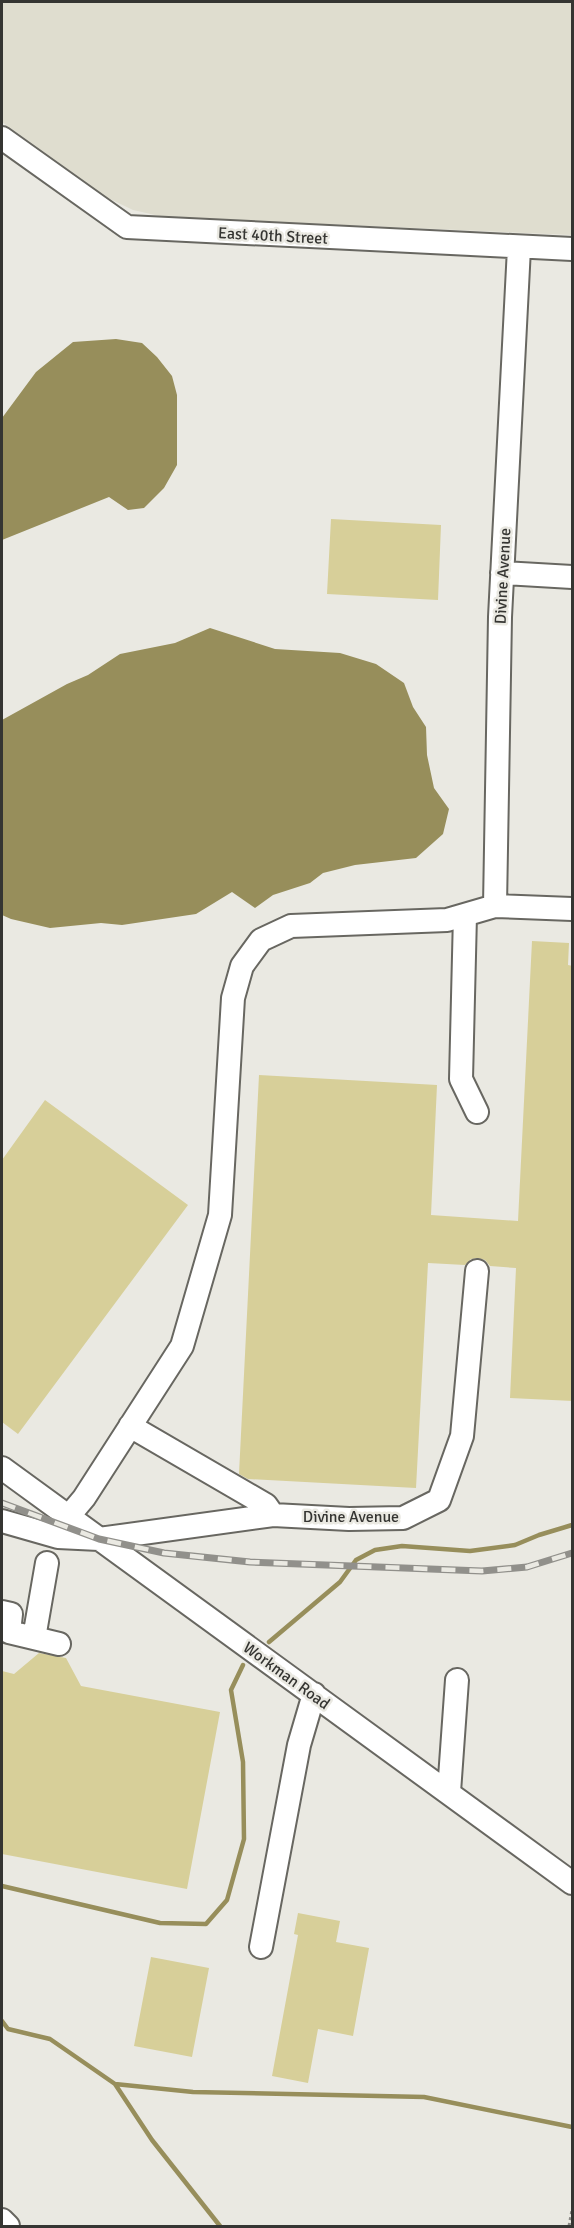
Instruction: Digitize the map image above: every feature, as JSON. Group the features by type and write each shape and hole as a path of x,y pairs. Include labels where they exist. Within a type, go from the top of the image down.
{"street":[{"name":"East 40th Street","path":"2,138 127,227 573,249"},
{"name":"Divine Avenue","path":"495,906 502,573 519,248"},
{"path":"502,573 573,577"},
{"path":"68,1517 84,1498 182,1346 220,1215 233,998 242,966 261,940 291,926 447,920 495,906 573,909"},
{"path":"465,915 460,1079 477,1112"},
{"name":"Divine Avenue","path":"2,1521 58,1538 99,1539 273,1515 349,1519 403,1518 439,1500 462,1436 477,1271"},
{"path":"130,1426 266,1505 273,1515"},
{"name":"Workman Road","path":"2,1468 573,1883"},
{"path":"34,1638 47,1563"},
{"path":"2,1612 11,1614 9,1632 59,1644"},
{"path":"449,1792 457,1680"},
{"path":"261,1947 299,1745 314,1694"},
{"path":"2,2220 8,2226"}],"path":[{"path":"569,2226 573,2210"}],"shaded area":[{"path":"2,2 572,2 572,235 164,217 133,210 108,198 2,122"},
{"path":"116,339 142,343 172,376 177,395 177,465 164,488 144,508 128,510 109,497 2,540 2,418 36,372 73,342"},
{"path":"210,628 275,649 340,653 376,664 404,683 413,707 426,727 427,755 434,788 449,809 443,834 416,858 355,865 323,873 310,883 273,895 255,908 232,892 196,914 122,925 101,923 50,928 2,915 2,720 88,675 120,654 175,643"}],"building":[{"path":"331,519 441,525 438,600 327,594"},
{"path":"532,941 569,943 568,965 573,966 573,1401 510,1398 516,1268 490,1266 485,1260 478,1258 471,1259 465,1265 428,1263 416,1488 248,1479 239,1474 259,1075 437,1085 431,1215 518,1221"},
{"path":"45,1100 188,1205 18,1434 2,1422 2,1160"},
{"path":"39,1653 66,1658 81,1686 220,1712 187,1889 2,1854 2,1671 14,1674"},
{"path":"298,1913 340,1921 336,1942 369,1948 353,2036 318,2029 308,2083 272,2076 298,1935 294,1934"},
{"path":"151,1957 209,1968 192,2057 134,2046"}],"waterway":[{"path":"269,1642 340,1582 356,1560 375,1550 402,1546 470,1551 515,1545 572,1525"},
{"path":"2,1886 160,1923 206,1924 227,1900 244,1839 243,1762 231,1690 243,1665"},
{"path":"2,2021 8,2029 50,2039 115,2084 152,2140 220,2226"},
{"path":"115,2084 193,2092 424,2097 572,2127"}],"railway":[{"path":"2,1503 99,1539 164,1553 250,1562 482,1571 527,1567 572,1553"}]}
